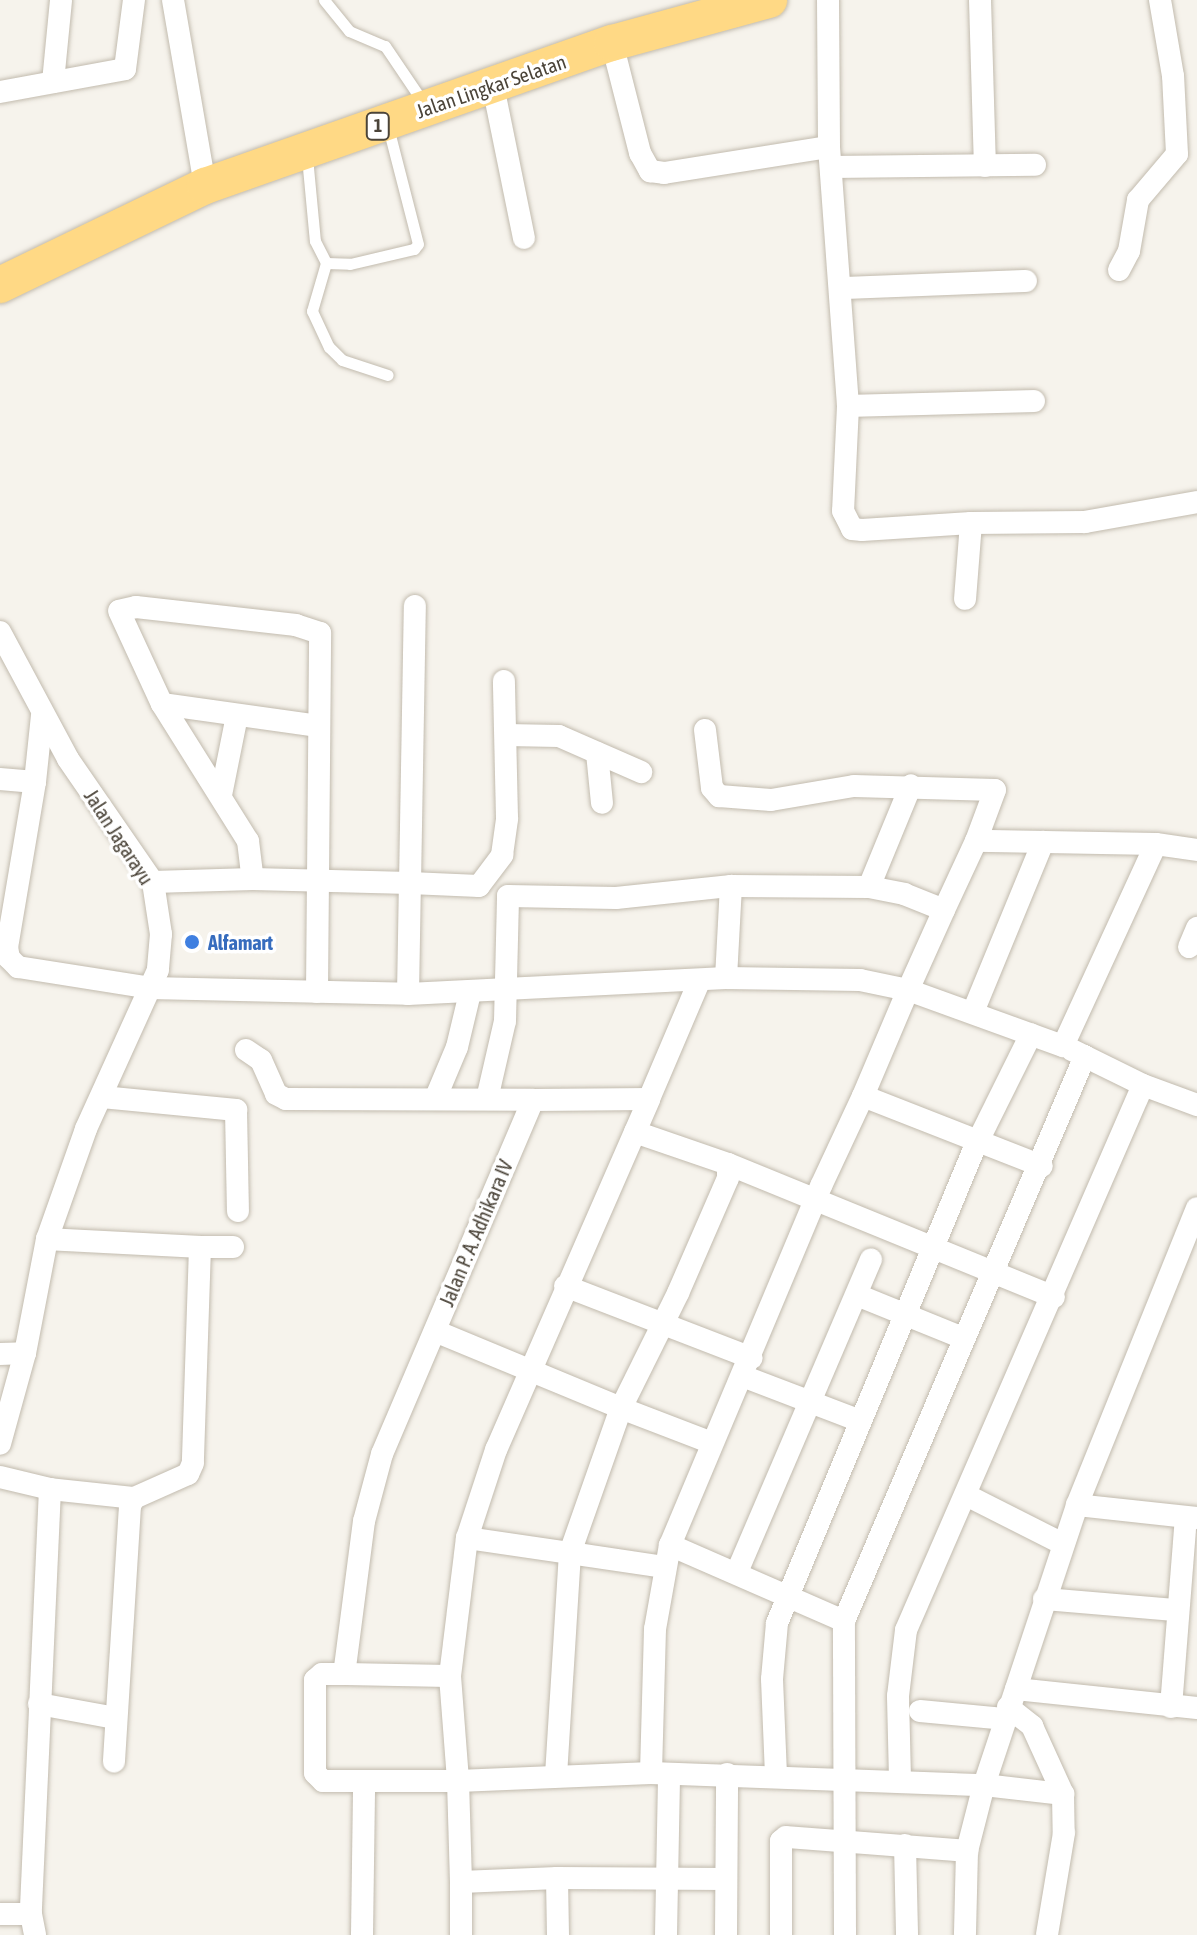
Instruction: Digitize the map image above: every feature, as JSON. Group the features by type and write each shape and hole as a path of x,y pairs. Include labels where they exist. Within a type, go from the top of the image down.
{"highway":[{"name":"Jalan Lingkar Selatan","path":"0,285 205,186 612,43 769,0"}],"street":[{"path":"53,82 61,0"},
{"path":"0,92 125,69 134,0"},
{"path":"173,0 205,186"},
{"path":"828,0 830,157 843,288 848,406 843,511 852,529 971,523 1085,522 1197,502"},
{"path":"980,0 985,166"},
{"path":"1119,270 1129,251 1138,200 1177,154 1173,76 1160,0"},
{"path":"612,43 640,153 650,171 664,173 830,157 985,166 1035,165"},
{"path":"493,86 524,238"},
{"path":"843,288 1026,281"},
{"path":"848,406 1034,401"},
{"path":"965,599 971,523"},
{"path":"408,994 415,606"},
{"path":"253,879 248,841 162,704 121,625 119,611 124,608 315,629 322,641 318,726 317,992"},
{"name":"Jalan Jagarayu","path":"0,632 42,715 153,882 161,943 150,988 86,1129 47,1239 25,1353 0,1444"},
{"path":"153,882 253,879 479,886 486,881 502,855 506,735 504,681"},
{"path":"162,704 318,726"},
{"path":"42,715 35,782 4,958 18,967 150,988 408,994 468,1008 726,978 844,979 908,990 973,1012 1063,1046 1143,1085 1197,1105"},
{"path":"221,795 237,716"},
{"path":"666,1935 667,1878 655,1629 670,1545 712,1443 748,1367 816,1200 976,841 995,790 911,785 854,786 771,800 728,799 712,788 705,730"},
{"path":"506,735 542,732 641,772"},
{"path":"597,753 602,803"},
{"path":"0,779 35,782"},
{"path":"869,887 911,785"},
{"path":"976,841 1156,844 1197,850"},
{"path":"973,1012 1043,842"},
{"path":"1063,1046 1156,844"},
{"path":"484,1099 505,1006 508,896 616,898 731,886 869,887 904,894 944,910"},
{"path":"726,978 731,886"},
{"path":"461,1935 458,1781 450,1676 467,1538 528,1371 699,982"},
{"path":"438,1097 468,1008"},
{"path":"776,1775 772,1679 777,1623 977,1142 1031,1034"},
{"path":"246,1050 261,1060 276,1094 286,1099 649,1099"},
{"path":"845,1935 844,1621 991,1272 1042,1166 1085,1056"},
{"path":"900,1779 898,1696 903,1644 1143,1085"},
{"path":"863,1096 1042,1166"},
{"path":"101,1098 236,1110 238,1211"},
{"name":"Jalan P. A. Adhikara IV","path":"344,1674 364,1521 399,1409 533,1100"},
{"path":"635,1132 728,1164 1054,1297"},
{"path":"556,1776 570,1553 621,1408 728,1178 728,1164"},
{"path":"965,1935 967,1851 1009,1705 1061,1543 1197,1208"},
{"path":"47,1239 233,1247"},
{"path":"0,1477 50,1489 134,1498 188,1474 193,1463 200,1247"},
{"path":"737,1572 871,1260"},
{"path":"565,1286 661,1325 748,1367 808,1402 860,1421"},
{"path":"857,1295 963,1338"},
{"path":"435,1331 712,1443"},
{"path":"0,1354 25,1353"},
{"path":"0,1914 33,1924 39,1704 50,1489"},
{"path":"966,1495 1061,1543"},
{"path":"114,1762 134,1498"},
{"path":"1077,1505 1191,1518 1176,1610 1171,1707"},
{"path":"467,1538 665,1567"},
{"path":"670,1545 844,1621"},
{"path":"1044,1599 1176,1610"},
{"path":"450,1676 322,1674 315,1680 315,1773 323,1781 364,1783 556,1776 776,1775 900,1779 1063,1794"},
{"path":"39,1704 115,1718"},
{"path":"1009,1705 1032,1726 1063,1794 1064,1833 1047,1935"},
{"path":"920,1711 1009,1705 1197,1708"},
{"path":"726,1935 727,1774"},
{"path":"362,1935 364,1783"},
{"path":"781,1935 781,1841 786,1837 967,1851"},
{"path":"905,1845 907,1935"},
{"path":"461,1882 557,1878 726,1879"},
{"path":"557,1878 558,1935"}],"lane":[{"path":"324,0 349,31 385,46 426,107"},
{"path":"326,263 350,264 414,249 418,244 387,123"},
{"path":"306,151 315,241 326,263 312,311 329,347 342,360 388,375"}],"place":[{"name":"Alfamart","path":"192,942"}]}
